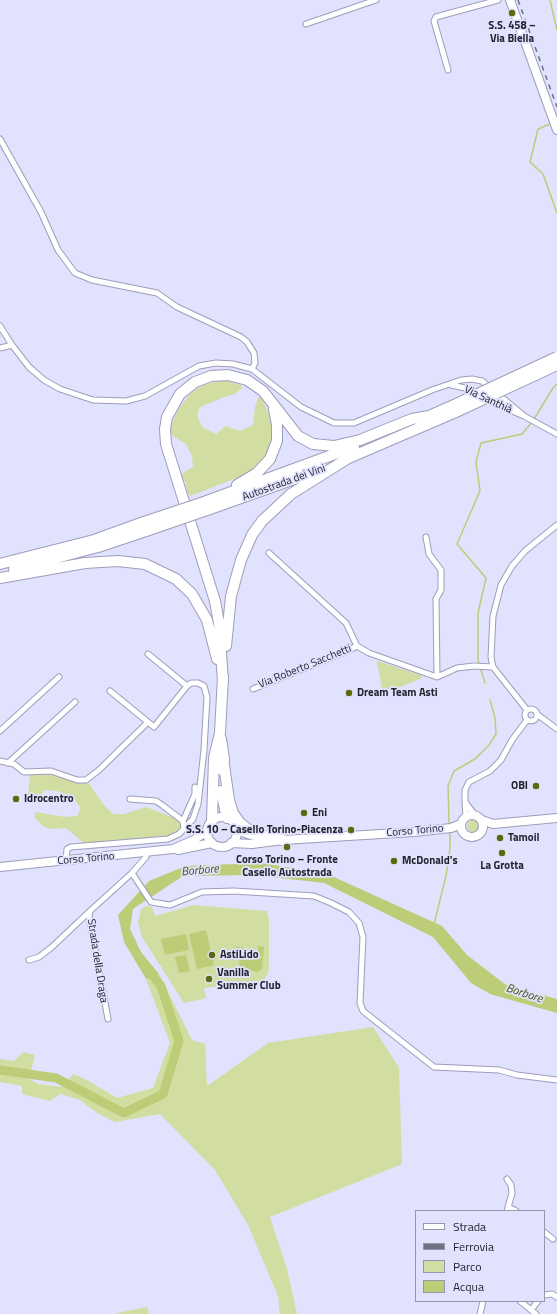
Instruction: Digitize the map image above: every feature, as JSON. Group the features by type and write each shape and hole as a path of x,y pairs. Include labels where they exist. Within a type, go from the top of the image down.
{"highway":[{"name":"Autostrada dei Vini","path":"205,506 429,416 455,409 557,357"},
{"name":"Autostrada dei Vini","path":"0,572 98,547 145,527 205,506 322,469 557,365"},
{"path":"223,682 219,623 215,601 169,459 165,429 171,408 180,394 195,382 211,376 228,375 247,380 262,391 298,436 314,444 334,446 360,440 412,419 429,416"},
{"path":"205,506 257,473 270,459 277,441 277,425 272,403"},
{"path":"212,821 214,758 220,733 231,596 241,560 252,535 262,521 291,494 350,457"},
{"name":"Autostrada dei Vini","path":"0,564 145,527"},
{"path":"0,578 85,563 111,561 141,563 158,569 185,586 203,611 223,682"},
{"path":"220,733 229,800 233,813 240,823 248,829 261,835 283,840"},
{"path":"224,765 222,798 227,818"}],"main road":[{"path":"510,0 557,130"},
{"path":"462,828 470,816"},
{"name":"Corso Torino","path":"470,816 493,824 557,818"},
{"path":"212,842 207,831 212,821 219,818 227,818 233,823 236,830 235,839 232,843"},
{"path":"482,820 483,830"},
{"name":"Corso Torino","path":"0,867 173,849 183,850 212,842 224,846 232,843 252,844 283,840 450,828 462,828 467,836 474,837 493,824"},
{"name":"Corso Torino","path":"236,830 260,838 283,840"},
{"name":"Corso Torino","path":"173,849 194,840 207,831"}],"street":[{"path":"306,24 376,0"},
{"path":"448,70 434,21 436,17 498,0"},
{"path":"0,139 38,207 58,250 75,273 92,280 157,293 177,307 241,337 250,346 254,353 255,363 252,369"},
{"path":"0,326 12,345 29,366 44,380 60,389 93,400 126,401 145,396 198,366 216,363 233,364 252,369 301,407 334,423 354,423 446,385"},
{"path":"0,348 12,345"},
{"name":"Via Santhià","path":"446,385 460,380 482,380 524,416"},
{"name":"Via Santhià","path":"446,385 456,385 465,388 491,403 524,416 557,434"},
{"path":"490,667 493,616 501,585 512,566 525,551 557,525"},
{"path":"426,537 429,554 441,570 441,590 436,599 437,677"},
{"path":"269,553 346,623 357,646 370,653 437,677 457,668 474,666 490,667 527,710 535,710 538,715 557,729"},
{"name":"Via Roberto Sacchetti","path":"253,689 357,646"},
{"path":"148,654 187,686"},
{"path":"0,731 59,678"},
{"path":"66,860 67,849 71,847 168,838 179,834 193,819 198,804 208,697 204,686 198,683 191,683 187,686 154,727 110,691"},
{"path":"8,762 75,702"},
{"path":"527,710 525,714 527,720"},
{"path":"527,720 533,721 538,715"},
{"path":"470,816 465,802 464,790 469,782 490,771 501,760 512,740 527,720"},
{"path":"0,760 8,762 24,772 51,771 77,780 86,780 99,770 148,722"},
{"path":"184,829 183,821 195,794 195,786"},
{"path":"130,799 156,801 183,821"},
{"path":"465,802 470,816"},
{"name":"Strada della Draga","path":"108,1019 92,931 90,911 132,873 146,857 145,853"},
{"path":"132,873 150,902 170,905 202,892 275,892 314,896 349,912 359,923 363,936 360,1003 363,1011 434,1067 499,1070 517,1075 557,1080"},
{"path":"29,960 39,957 52,947 90,911"},
{"path":"507,1179 511,1185 512,1193 508,1209"},
{"path":"545,1233 553,1239"},
{"path":"545,1295 552,1294 557,1297"},
{"path":"480,1314 483,1302"},
{"path":"521,1302 534,1312 538,1302"}],"green space":[{"path":"223,380 241,385 242,388 235,394 200,407 197,415 202,427 216,434 226,426 240,431 253,425 255,407 258,398 261,397 273,423 272,448 264,460 247,474 190,496 187,492 186,483 181,476 184,472 193,467 192,456 186,444 168,433 178,410 191,393 203,385"},
{"path":"377,661 421,675 422,678 383,694"},
{"path":"51,771 86,780 104,805 113,814 124,814 146,807 180,820 184,829 168,839 86,845 66,828 50,829 43,826 35,818 35,812 65,817 77,816 81,808 74,799 57,791 44,790 40,797 28,796 30,773"},
{"path":"471,820 475,820 479,826 475,832 471,832 467,828 467,824"},
{"name":"AstiLido","path":"194,905 267,911 269,921 269,970 264,980 204,988 206,998 184,1003 142,937 138,922 141,909 146,906 152,907 155,916"},
{"path":"159,974 192,1040 205,1044 207,1086 268,1043 373,1027 399,1068 402,1164 270,1217 287,1269 297,1314 280,1314 278,1296 248,1225 215,1170 160,1114 115,1122 97,1113 80,1100 60,1094 50,1101 22,1094 22,1086 0,1082 0,1059 14,1061 23,1052 35,1055 29,1079 38,1084 63,1087 73,1074 87,1080 117,1098 153,1088 170,1043 146,979"},
{"path":"147,1307 149,1314 117,1314 117,1313"}],"water":[{"path":"261,863 325,873 442,926 467,955 506,985 557,999 557,1013 490,994 471,983 433,937 324,883 254,875 183,876 133,909 130,929 141,952 159,974 146,979 124,942 118,915 149,881 186,866"},
{"path":"206,930 214,965 197,969 189,934"},
{"path":"186,934 189,950 165,955 161,939"},
{"path":"258,946 264,947 262,969 257,972 241,968 239,964 240,961 237,958 239,956 242,959 244,955 243,953 235,953 236,947 240,947 240,951 241,947 245,948 246,954 249,952 249,948 254,949 254,956 248,954 248,956 261,959 262,956 258,954"},
{"path":"186,955 190,971 179,973 175,957"}],"waterway":[{"path":"550,0 557,30"},
{"path":"550,124 538,129 530,162 543,174 557,213"},
{"path":"534,419 557,384"},
{"path":"485,683 478,660 478,613 486,578 457,544 480,491 476,462 481,443 522,434 532,422"},
{"path":"449,823 448,786 454,771 475,759 489,745 496,734 495,718 490,700"},
{"path":"434,924 446,876 450,848 450,833"},
{"name":"Borbore","path":"0,1070 56,1078 124,1113 163,1094 179,1041 161,986 146,967"}],"railway":[{"path":"518,0 557,107"}],"place":[{"name":"S.S. 458 – Via Biella","path":"512,13"},
{"name":"Dream Team Asti","path":"349,693"},
{"name":"OBI","path":"536,786"},
{"name":"Idrocentro","path":"16,799"},
{"name":"Eni","path":"304,813"},
{"name":"S.S. 10 – Casello Torino-Piacenza","path":"351,830"},
{"name":"Tamoil","path":"500,838"},
{"name":"Corso Torino – Fronte Casello Autostrada","path":"287,847"},
{"name":"La Grotta","path":"502,853"},
{"name":"McDonald's","path":"394,861"},
{"name":"AstiLido","path":"212,955"},
{"name":"Vanilla Summer Club","path":"209,979"}]}
